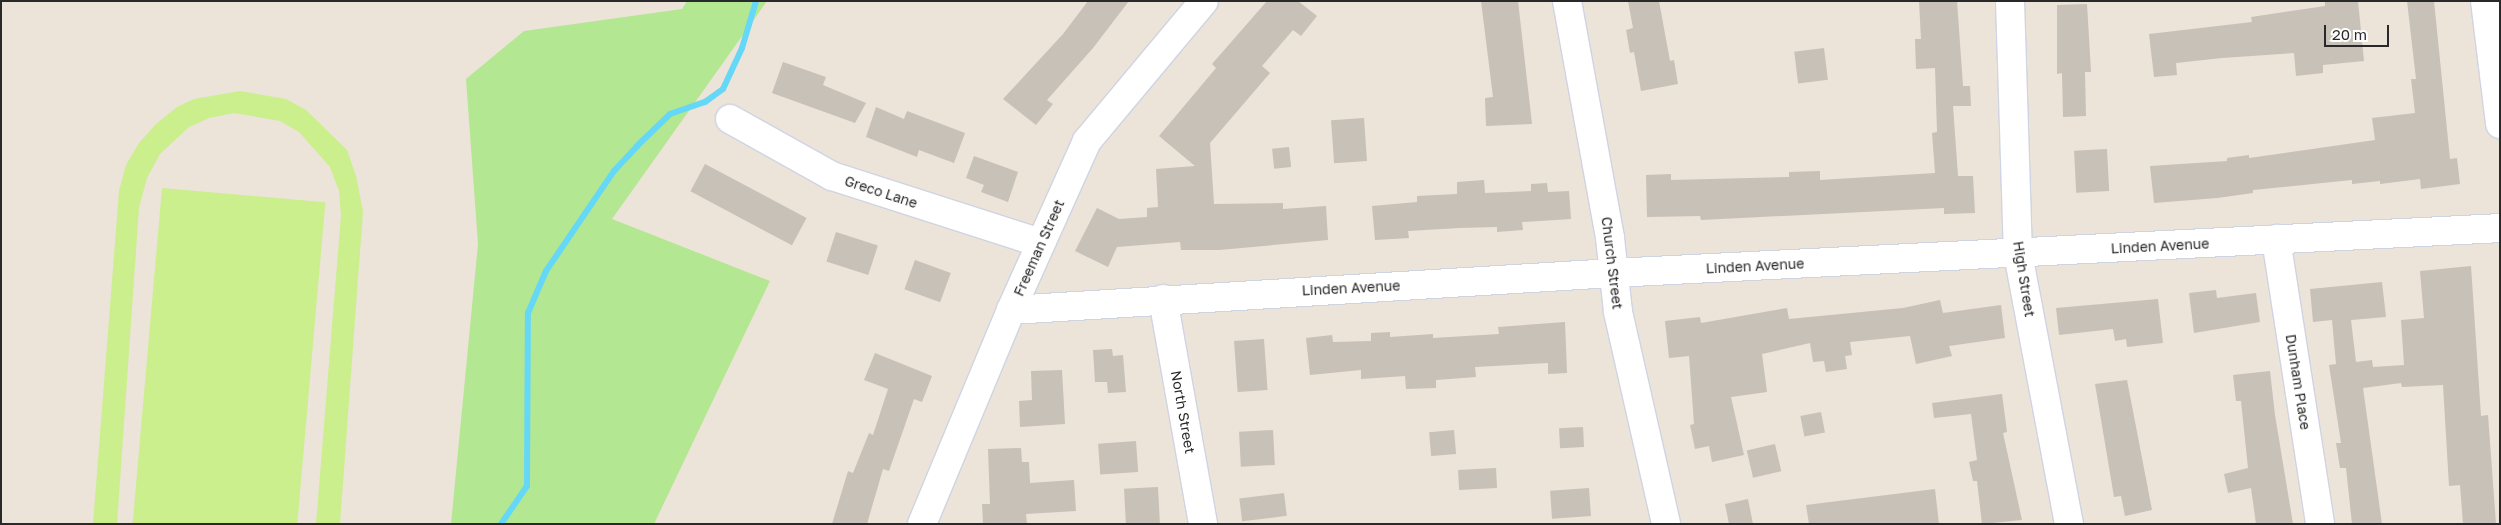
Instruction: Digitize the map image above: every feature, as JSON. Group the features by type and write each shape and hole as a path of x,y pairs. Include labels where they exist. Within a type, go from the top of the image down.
{"street":[{"name":"Freeman Street","path":"922,524 1011,310 1088,141 1204,1"},
{"name":"Church Street","path":"1567,1 1610,238 1618,312 1666,524"},
{"name":"High Street","path":"2010,1 2018,254 2069,524"},
{"path":"2485,1 2500,124"},
{"name":"Greco Lane","path":"730,118 832,176 1041,243"},
{"name":"Linden Avenue","path":"1011,310 1613,273 2018,254 2500,228"},
{"name":"Dunham Place","path":"2276,240 2320,524"},
{"name":"North Street","path":"1163,300 1203,524"}],"green space":[{"path":"687,1 767,1 612,219 770,281 654,524 451,524 478,244 466,79 524,31 682,9"},
{"path":"240,91 286,99 306,110 347,150 356,176 363,211 340,524 316,524 341,215 339,191 330,167 299,132 280,121 234,113 209,118 189,127 160,154 147,178 139,208 117,524 93,524 119,191 126,165 139,143 156,124 177,107 194,99"},
{"path":"162,188 325,202 297,524 133,524"}],"building":[{"path":"1088,1 1129,1 1093,48 1047,100 1053,104 1036,125 1003,99 1063,34"},
{"path":"1267,1 1298,1 1317,16 1301,36 1293,30 1262,66 1270,73 1210,143 1214,204 1283,203 1283,209 1326,206 1328,240 1219,250 1181,250 1180,242 1117,247 1108,267 1075,251 1097,208 1119,219 1147,217 1147,208 1158,207 1156,169 1195,166 1159,136 1216,68 1212,64"},
{"path":"1481,1 1518,1 1532,124 1486,126 1485,98 1493,97"},
{"path":"1628,1 1659,1 1670,61 1674,60 1678,84 1641,91 1634,52 1630,53 1626,30 1633,28"},
{"path":"1919,1 1957,1 1963,86 1970,86 1971,106 1953,106 1958,176 1973,176 1975,213 1944,214 1944,208 1701,220 1700,216 1647,217 1646,175 1671,174 1671,180 1789,177 1789,172 1820,171 1820,180 1935,173 1932,133 1937,132 1935,68 1916,69 1915,39 1921,39"},
{"path":"2325,1 2358,1 2364,61 2323,65 2323,73 2296,76 2294,53 2222,58 2176,63 2177,75 2154,77 2149,34 2252,22 2251,17 2325,6"},
{"path":"2407,1 2434,1 2450,159 2457,158 2460,184 2421,189 2420,179 2380,184 2380,181 2352,184 2352,180 2253,190 2253,193 2217,198 2154,203 2150,166 2227,161 2227,158 2249,155 2249,158 2375,140 2372,118 2415,113 2411,79 2416,79"},
{"path":"2087,4 2091,72 2085,72 2086,116 2063,117 2062,73 2057,74 2057,5"},
{"path":"1824,48 1828,80 1798,83 1794,52"},
{"path":"783,62 826,77 823,85 866,103 855,123 772,93"},
{"path":"876,107 904,119 907,111 965,133 954,163 919,150 917,157 866,137"},
{"path":"1364,118 1367,161 1334,163 1331,120"},
{"path":"1289,147 1291,167 1274,169 1272,149"},
{"path":"2107,149 2109,191 2076,193 2074,151"},
{"path":"974,156 1018,172 1008,202 981,192 984,185 966,178"},
{"path":"705,164 807,218 792,245 690,191"},
{"path":"1484,180 1485,193 1531,191 1531,184 1547,183 1548,192 1569,191 1571,219 1522,222 1523,230 1497,232 1497,227 1408,231 1409,238 1375,240 1372,206 1417,202 1417,196 1457,194 1457,182"},
{"path":"836,232 878,246 868,275 826,261"},
{"path":"915,260 951,273 940,302 904,289"},
{"path":"2471,266 2481,416 2488,415 2496,524 2463,524 2460,485 2449,486 2443,385 2402,387 2401,383 2363,388 2382,524 2352,524 2346,468 2340,468 2336,443 2341,443 2329,365 2336,364 2332,320 2313,322 2310,289 2382,282 2386,317 2351,320 2356,362 2372,360 2373,367 2404,365 2401,320 2424,318 2420,271"},
{"path":"2216,290 2217,298 2256,293 2260,322 2194,333 2189,293"},
{"path":"2158,299 2163,343 2127,347 2126,339 2115,341 2113,329 2059,335 2056,308"},
{"path":"1940,300 1943,313 2001,305 2005,338 1949,346 1952,356 1916,364 1910,336 1850,342 1852,355 1845,356 1847,369 1826,372 1824,361 1813,362 1810,343 1762,354 1767,392 1731,397 1744,455 1712,462 1709,446 1695,449 1690,425 1694,424 1689,356 1669,358 1665,321 1700,317 1701,323 1787,308 1789,319 1903,308"},
{"path":"1565,322 1567,373 1548,374 1548,363 1475,367 1476,377 1436,380 1436,388 1406,389 1405,376 1361,379 1361,370 1310,375 1306,338 1332,335 1333,342 1371,341 1371,333 1390,332 1390,337 1433,334 1433,338 1499,334 1498,327"},
{"path":"1264,339 1268,390 1238,392 1234,341"},
{"path":"1112,349 1113,356 1123,355 1126,392 1108,393 1107,382 1095,382 1093,350"},
{"path":"875,353 932,376 922,402 914,399 889,471 883,469 867,524 832,524 848,471 853,473 869,433 873,435 888,389 864,380"},
{"path":"1062,370 1065,424 1020,427 1019,401 1032,400 1031,371"},
{"path":"2270,371 2275,415 2293,524 2256,524 2251,488 2228,493 2224,474 2248,468 2241,401 2236,401 2233,375"},
{"path":"2127,380 2152,510 2125,516 2121,496 2114,497 2095,384"},
{"path":"2002,394 2007,432 2003,433 2022,520 1982,524 1977,481 1973,481 1969,462 1977,460 1971,414 1934,418 1932,403"},
{"path":"1821,412 1825,433 1804,437 1800,416"},
{"path":"1583,427 1584,447 1560,448 1559,428"},
{"path":"1273,430 1275,465 1241,467 1239,432"},
{"path":"1454,430 1456,454 1431,456 1429,432"},
{"path":"1136,441 1138,472 1100,475 1098,444"},
{"path":"1775,444 1781,471 1753,478 1747,451"},
{"path":"1021,448 1022,462 1029,462 1030,483 1074,480 1076,511 1026,514 1027,524 983,524 982,504 990,504 988,449"},
{"path":"1496,468 1497,488 1459,490 1458,470"},
{"path":"1158,487 1160,524 1126,524 1124,489"},
{"path":"1589,488 1591,516 1552,519 1550,491"},
{"path":"1935,489 1939,524 1809,524 1806,505"},
{"path":"1284,493 1287,516 1242,521 1239,498"},
{"path":"1748,499 1753,524 1729,524 1725,504"}],"waterway":[{"path":"501,524 527,486 528,313 546,271 614,171 637,146 670,114 705,102 723,89 742,48 756,1"}]}
